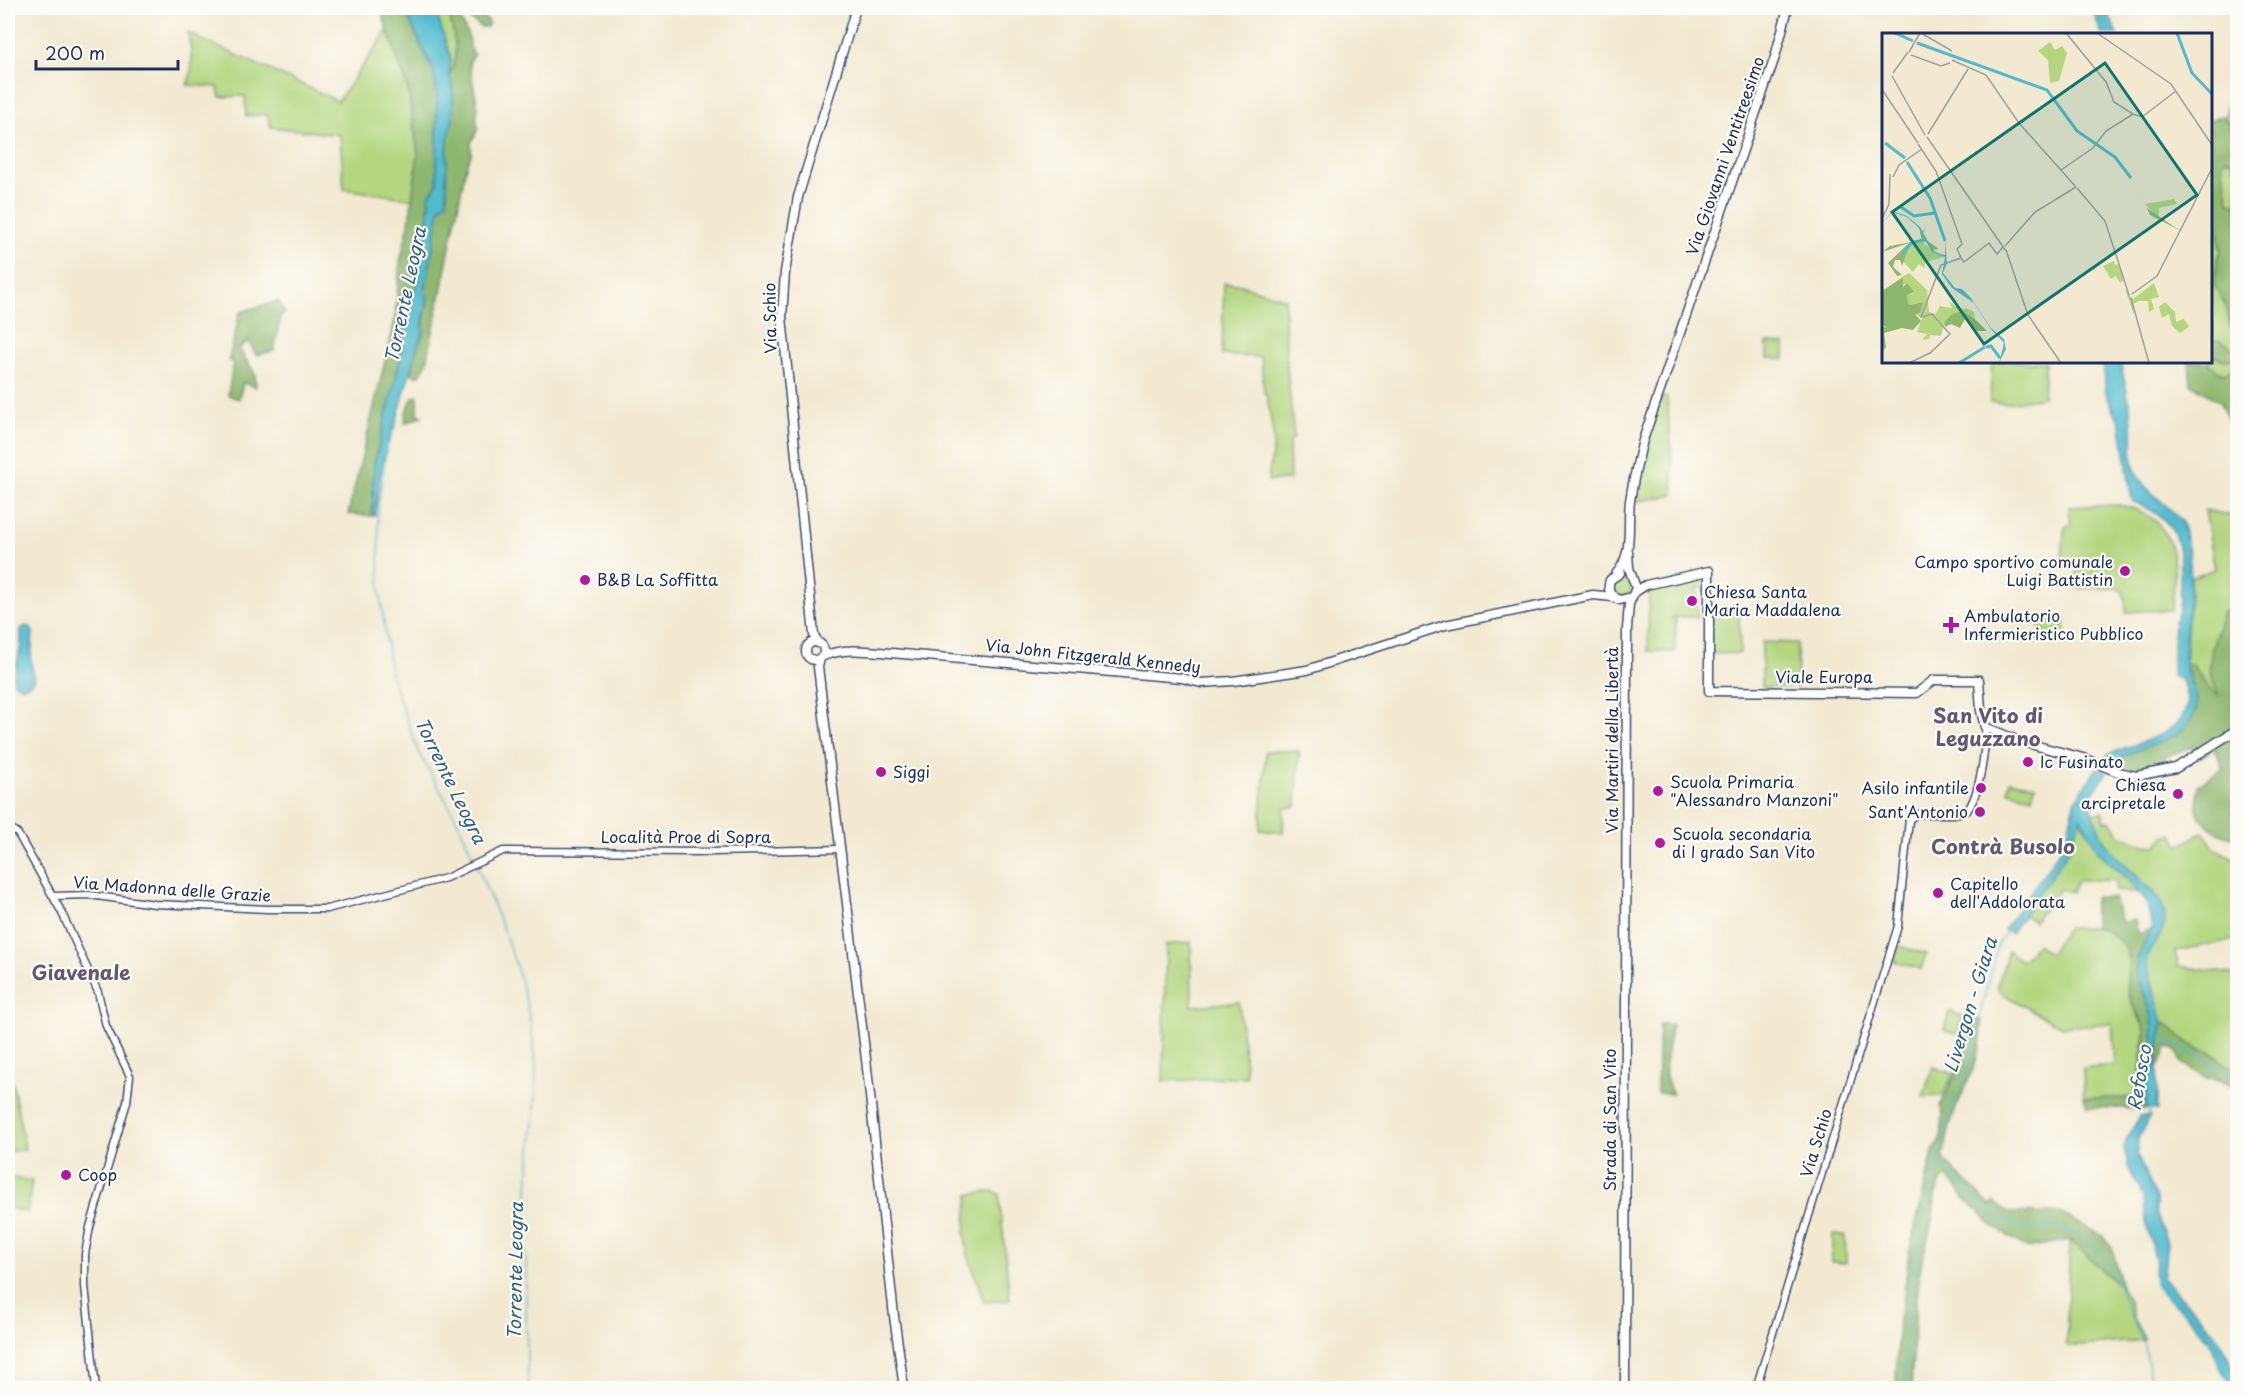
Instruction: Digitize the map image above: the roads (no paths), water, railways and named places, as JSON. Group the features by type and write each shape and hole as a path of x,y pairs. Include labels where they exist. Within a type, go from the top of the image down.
{"main road":[{"name":"Via Schio","path":"856,8 798,196 785,272 782,316 904,1389"},
{"name":"Via Giovanni Ventitreesimo","path":"1628,552 1630,502 1636,467 1651,414 1776,57 1788,8"},
{"path":"1628,552 1624,563 1609,584 1610,591 1615,598 1624,600 1643,586 1655,582"},
{"path":"1628,552 1636,588 1633,595"},
{"name":"Viale Europa","path":"1655,582 1709,572 1708,691 1917,693 1934,680 1979,680 1984,726"},
{"path":"1616,574 1625,573 1655,582"},
{"name":"Via John Fitzgerald Kennedy","path":"1593,595 1609,584"},
{"name":"Via John Fitzgerald Kennedy","path":"819,652 850,650 898,653 1182,678 1201,683 1233,681 1332,664 1445,626 1593,595 1615,598"},
{"name":"Via Martiri della Libertà","path":"1626,851 1627,629 1633,595"},
{"name":"Via Martiri della Libertà","path":"1615,598 1624,615 1627,629"},
{"path":"1984,726 2019,741 2136,776 2161,772 2188,761 2238,729"},
{"name":"Strada di San Vito","path":"1625,1389 1626,851"}],"street":[{"name":"Via Schio","path":"1756,1389 1895,937 1901,906 1909,820 1916,814 1955,814 1967,811 1973,802 1983,755 1984,726"},
{"path":"8,826 18,834 54,896 98,992 106,1026 130,1076 127,1102 90,1227 86,1254 85,1286 96,1389"},
{"name":"Località Proe di Sopra","path":"531,850 712,852 841,849"},
{"name":"Via Madonna delle Grazie","path":"54,896 89,896 155,904 327,909 446,878 503,851 531,850"}],"water":[{"path":"404,8 435,8 451,59 449,75 453,87 453,120 448,139 447,203 440,208 425,292 428,299 422,326 424,331 418,344 387,448 379,481 375,516 372,516 374,464 397,374 408,304 415,292 428,226 430,202 428,197 437,184 437,92 434,73"},
{"path":"2092,8 2106,8 2117,33 2102,33"},
{"path":"2103,363 2120,363 2130,408 2133,460 2137,475 2148,489 2175,514 2184,527 2190,571 2185,662 2196,702 2194,715 2187,726 2177,734 2120,758 2110,766 2102,762 2107,755 2153,738 2174,726 2182,718 2187,701 2182,680 2172,676 2174,621 2179,611 2180,598 2178,546 2169,525 2160,516 2132,501 2121,426 2106,393"},
{"path":"25,626 30,627 33,632 31,660 34,678 30,684 23,687 14,683 13,678 21,646 21,629"},
{"path":"2098,768 2107,772 2093,792 2092,809 2102,837 2110,850 2160,899 2164,910 2162,931 2145,959 2163,1023 2157,1057 2157,1110 2146,1109 2147,1062 2154,1041 2152,1016 2137,974 2138,957 2152,928 2147,903 2126,877 2099,852 2081,818 2068,852 2011,933 2004,930 2065,843 2076,799"},
{"path":"2140,1116 2150,1116 2138,1139 2137,1155 2156,1198 2156,1212 2167,1243 2163,1279 2199,1315 2220,1341 2234,1371 2237,1388 2234,1388 2221,1369 2211,1345 2195,1324 2157,1286 2153,1272 2156,1263 2146,1222 2144,1198 2129,1169 2124,1148"}],"waterway":[{"name":"Torrente Leogra","path":"387,445 378,507 380,593 391,676 418,751 457,820 475,861"},
{"name":"Torrente Leogra","path":"477,866 519,977 530,1023 536,1063 536,1095 526,1228 528,1388"},
{"name":"Livergon - Giara","path":"1906,1388 1909,1301 1927,1201 1952,1104 1960,1090 1973,1054 1976,1028 1999,941 2007,931"},
{"name":"Refosco","path":"2145,964 2154,944"},
{"path":"2161,1037 2238,1077"},
{"name":"Refosco","path":"2148,1117 2151,1107"},
{"path":"1938,1160 1978,1201 1999,1217 2025,1229 2055,1227 2077,1233 2103,1255 2114,1272 2126,1306 2145,1345 2151,1383"},
{"name":"Refosco","path":"2155,1278 2165,1296"}],"place":[{"name":"Campo sportivo comunale Luigi Battistin","path":"2125,571"},
{"name":"B&B La Soffitta","path":"585,580"},
{"name":"Chiesa Santa Maria Maddalena","path":"1692,601"},
{"name":"Ambulatorio Infermieristico Pubblico","path":"1951,625"},
{"name":"Ic Fusinato","path":"2028,762"},
{"name":"Siggi","path":"881,772"},
{"name":"Asilo infantile","path":"1981,788"},
{"name":"Scuola Primaria \"Alessandro Manzoni\"","path":"1658,791"},
{"name":"Chiesa arcipretale","path":"2178,794"},
{"name":"Sant'Antonio","path":"1980,812"},
{"name":"Scuola secondaria di I grado San Vito","path":"1660,843"},
{"name":"Capitello dell'Addolorata","path":"1938,893"},
{"name":"Coop","path":"66,1175"}],"district":[{"name":"San Vito di Leguzzano","path":"1988,728"},
{"name":"Contrà Busolo","path":"2003,847"},
{"name":"Giavenale","path":"81,973"}]}
